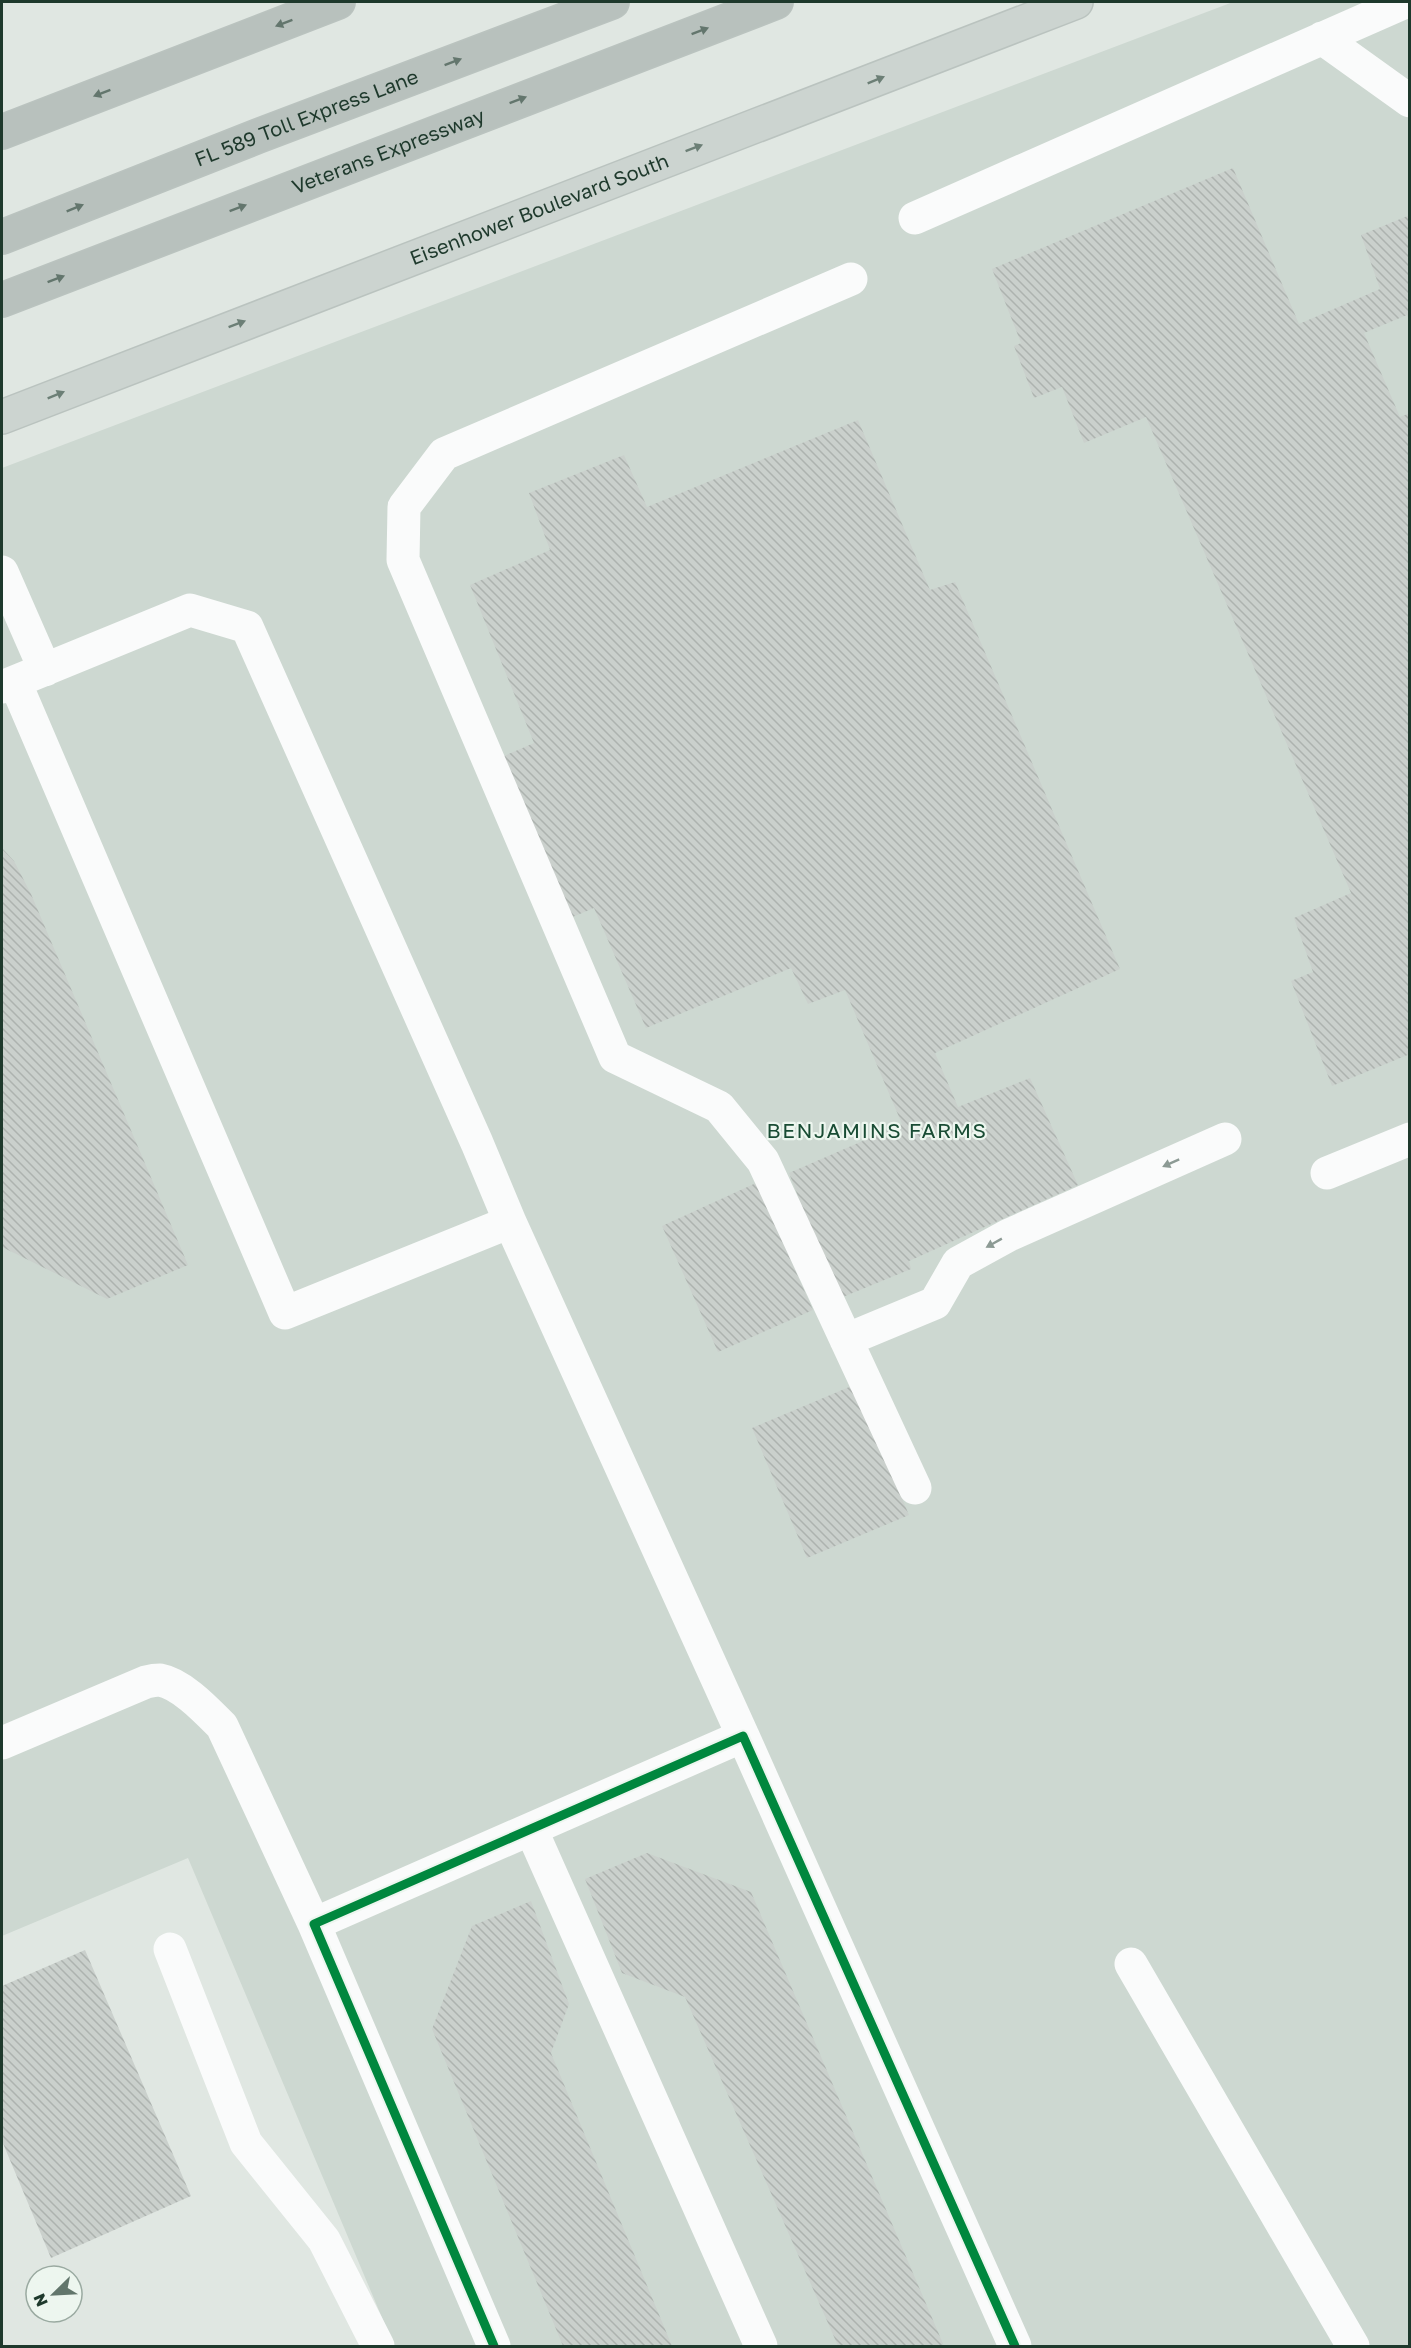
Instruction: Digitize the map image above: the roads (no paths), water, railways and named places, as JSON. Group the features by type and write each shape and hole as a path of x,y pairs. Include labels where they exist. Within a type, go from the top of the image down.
{"highway":[{"path":"2,132 338,2"},
{"name":"FL 589 Toll Express Lane","path":"2,237 258,136 612,2"},
{"name":"Veterans Expressway","path":"2,300 776,2"}],"main road":[{"name":"Eisenhower Boulevard South","path":"2,417 1076,2"}],"street":[{"path":"915,218 1406,2"},
{"path":"1322,38 1410,100"},
{"path":"850,279 444,454 404,507 403,560 615,1057 719,1107 763,1161 915,1488"},
{"path":"2,572 45,670"},
{"path":"510,1222 285,1313 8,684 190,610 247,627 510,1222 743,1736 1015,2346"},
{"path":"846,1340 935,1303 958,1263 1009,1235 1225,1139"},
{"path":"1327,1173 1410,1139"},
{"path":"2,1743 146,1682 161,1680 200,1703 222,1726 314,1924 494,2346"},
{"path":"314,1924 743,1736"},
{"path":"531,1829 761,2346"},
{"path":"170,1949 246,2143 324,2240 378,2346"},
{"path":"1131,1964 1353,2346"}],"district":[{"name":"BENJAMINS FARMS","path":"877,1131"}]}
